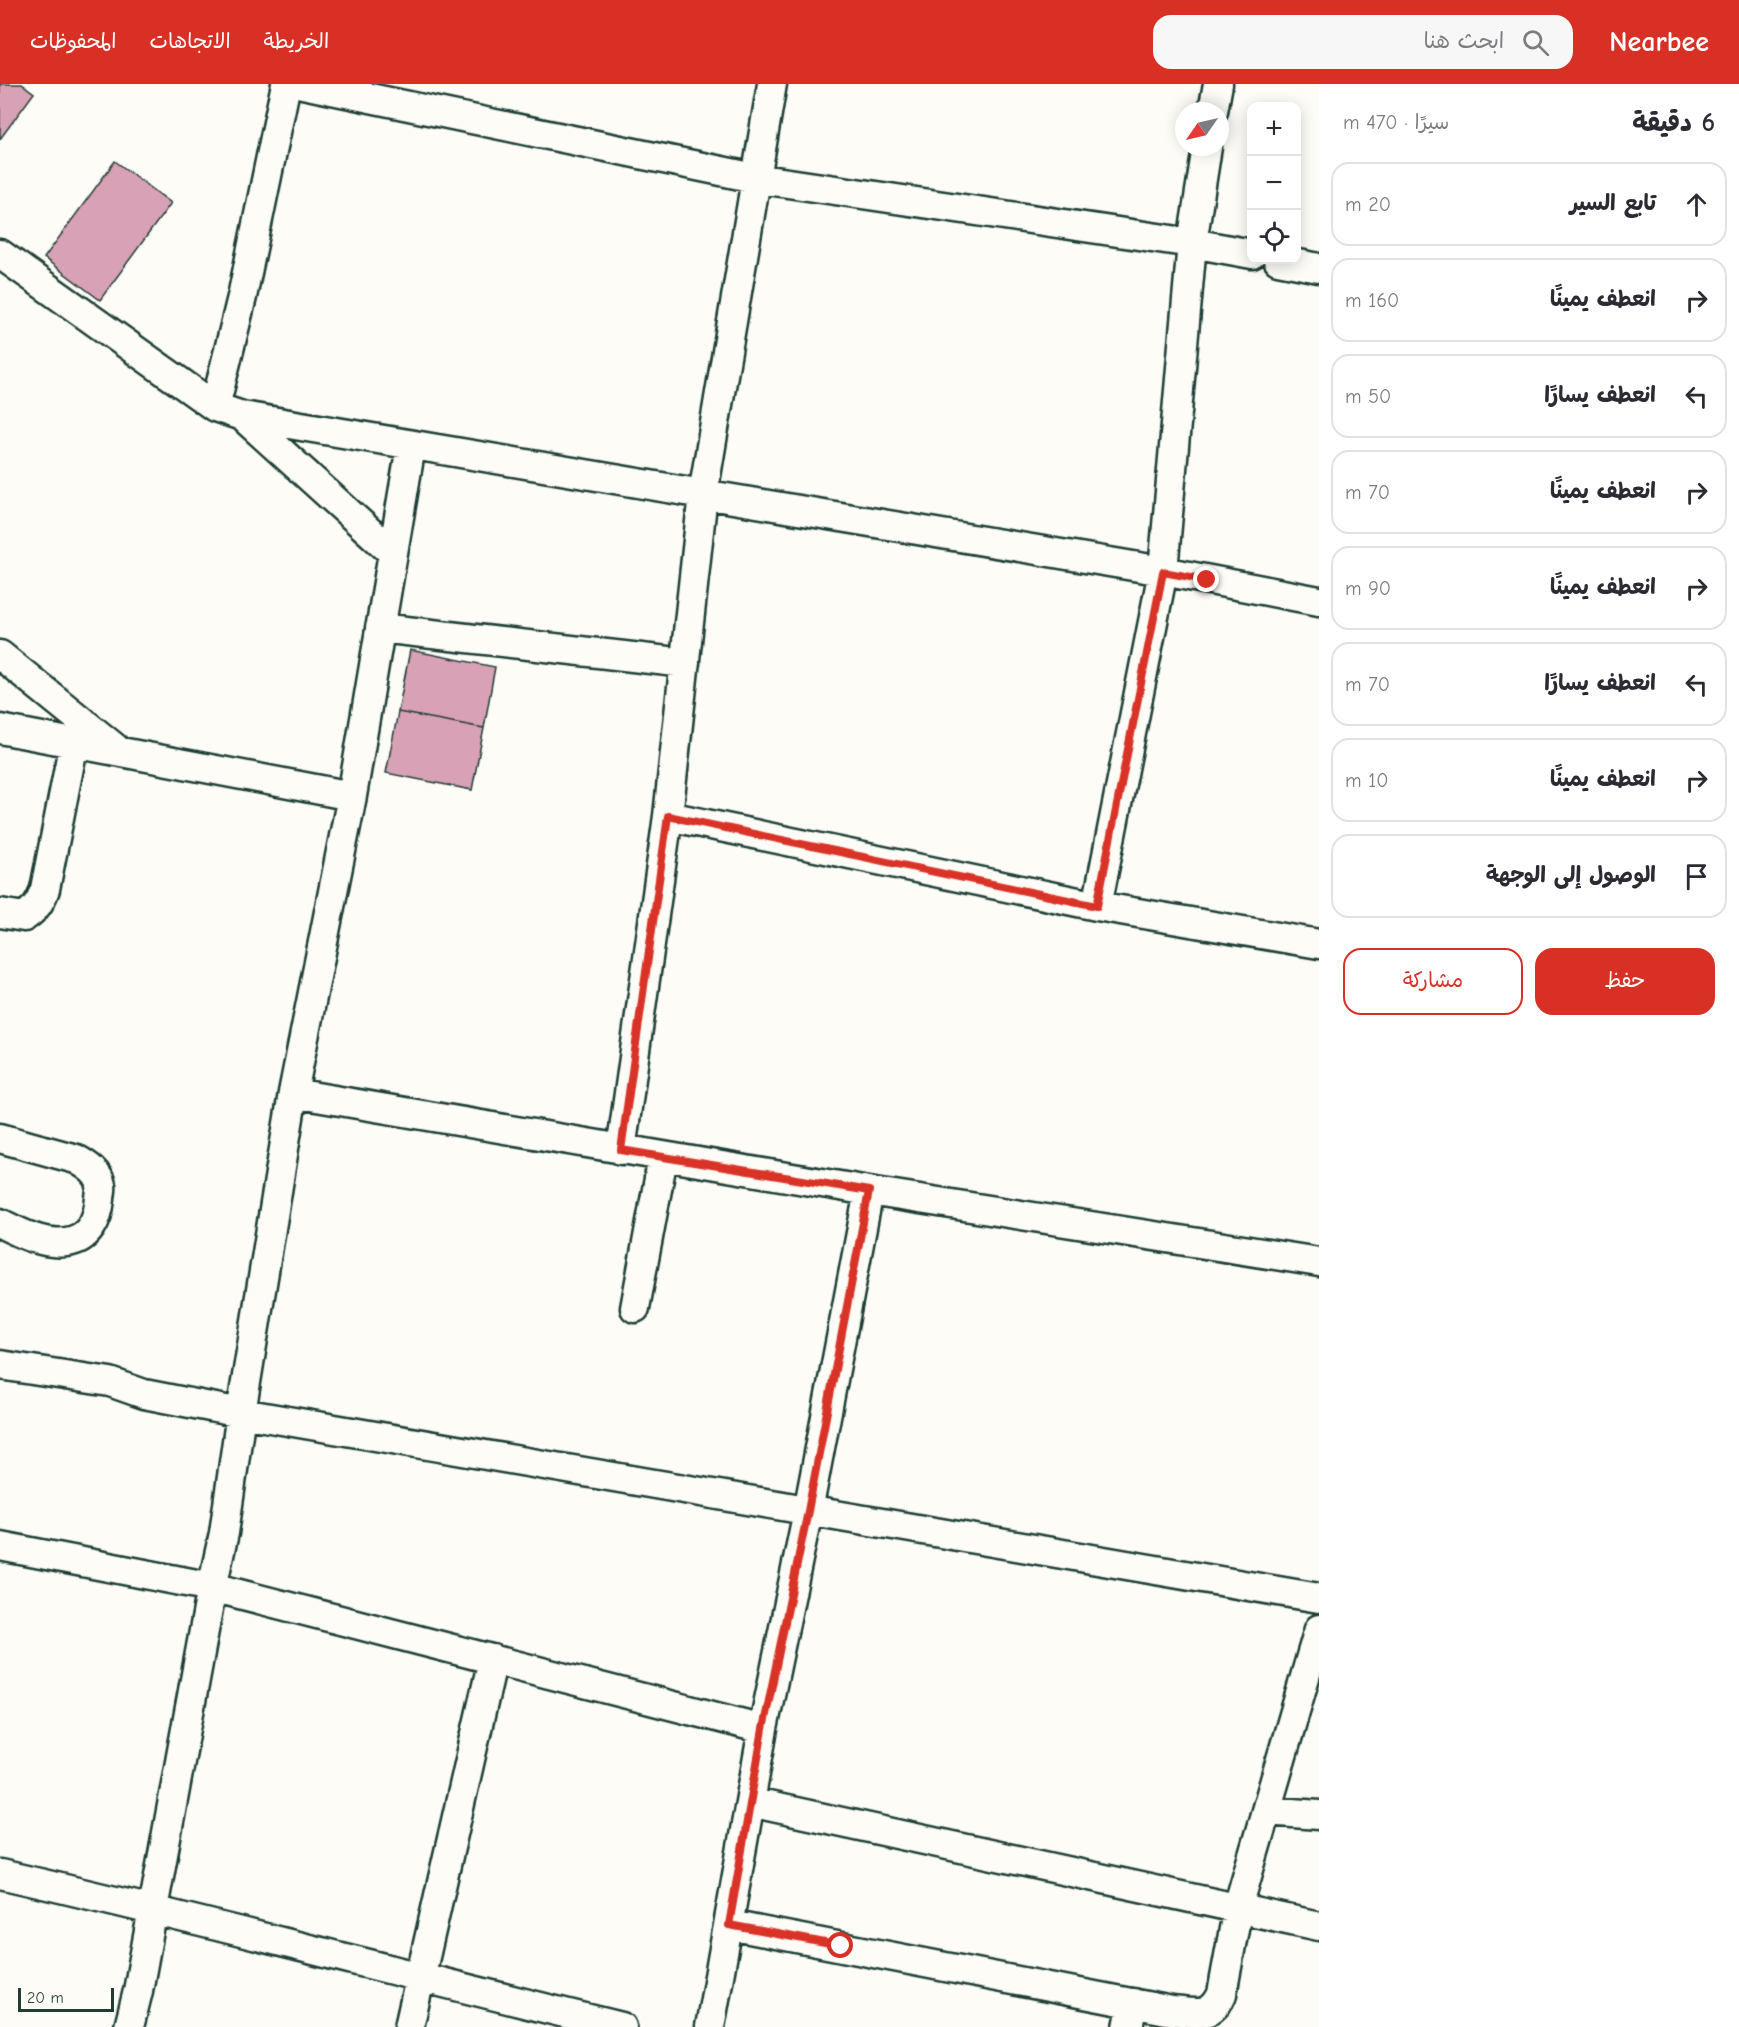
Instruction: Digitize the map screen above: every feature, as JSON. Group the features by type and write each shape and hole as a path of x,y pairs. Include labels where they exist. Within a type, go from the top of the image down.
{"street":[{"path":"228,412 242,297 286,84"},
{"path":"303,84 755,178 1192,243 1247,253"},
{"path":"621,1150 668,816 703,494 772,84"},
{"path":"1215,102 1218,84"},
{"path":"1097,906 1163,572 1192,243 1206,156"},
{"path":"0,254 228,412 393,553"},
{"path":"1298,264 1319,268"},
{"path":"228,412 411,446 1163,572 1319,601"},
{"path":"129,2027 138,1991 212,1587 224,1533 293,1093 352,796 411,446"},
{"path":"380,628 685,663"},
{"path":"0,655 119,751"},
{"path":"0,729 352,796"},
{"path":"0,914 24,917 40,903 74,742"},
{"path":"668,816 1097,906 1319,944"},
{"path":"293,1093 869,1191 1319,1262"},
{"path":"0,1223 17,1232 48,1242 67,1242 80,1238 92,1228 99,1212 101,1186 96,1175 87,1165 76,1159 2,1146"},
{"path":"635,1308 663,1157"},
{"path":"710,2027 763,1729 808,1511 869,1191"},
{"path":"0,1365 110,1382 144,1394 241,1413 1319,1598"},
{"path":"0,1546 212,1587 763,1729"},
{"path":"729,1925 1130,2015 1172,2011 1209,2012 1217,2005 1222,1994 1238,1907 1319,1629"},
{"path":"409,2027 493,1659"},
{"path":"750,1802 1319,1926"},
{"path":"1266,1810 1319,1815"},
{"path":"0,1874 153,1909 622,2027"}],"building":[{"path":"0,84 22,84 34,93 0,139"},
{"path":"115,161 171,203 100,300 44,258"},
{"path":"410,650 495,667 484,728 398,712"},
{"path":"398,712 484,728 472,790 386,773"}],"route":[{"path":"841,1946 729,1925 763,1729 808,1511 869,1191 621,1150 668,816 1097,906 1163,572 1207,580"}]}
